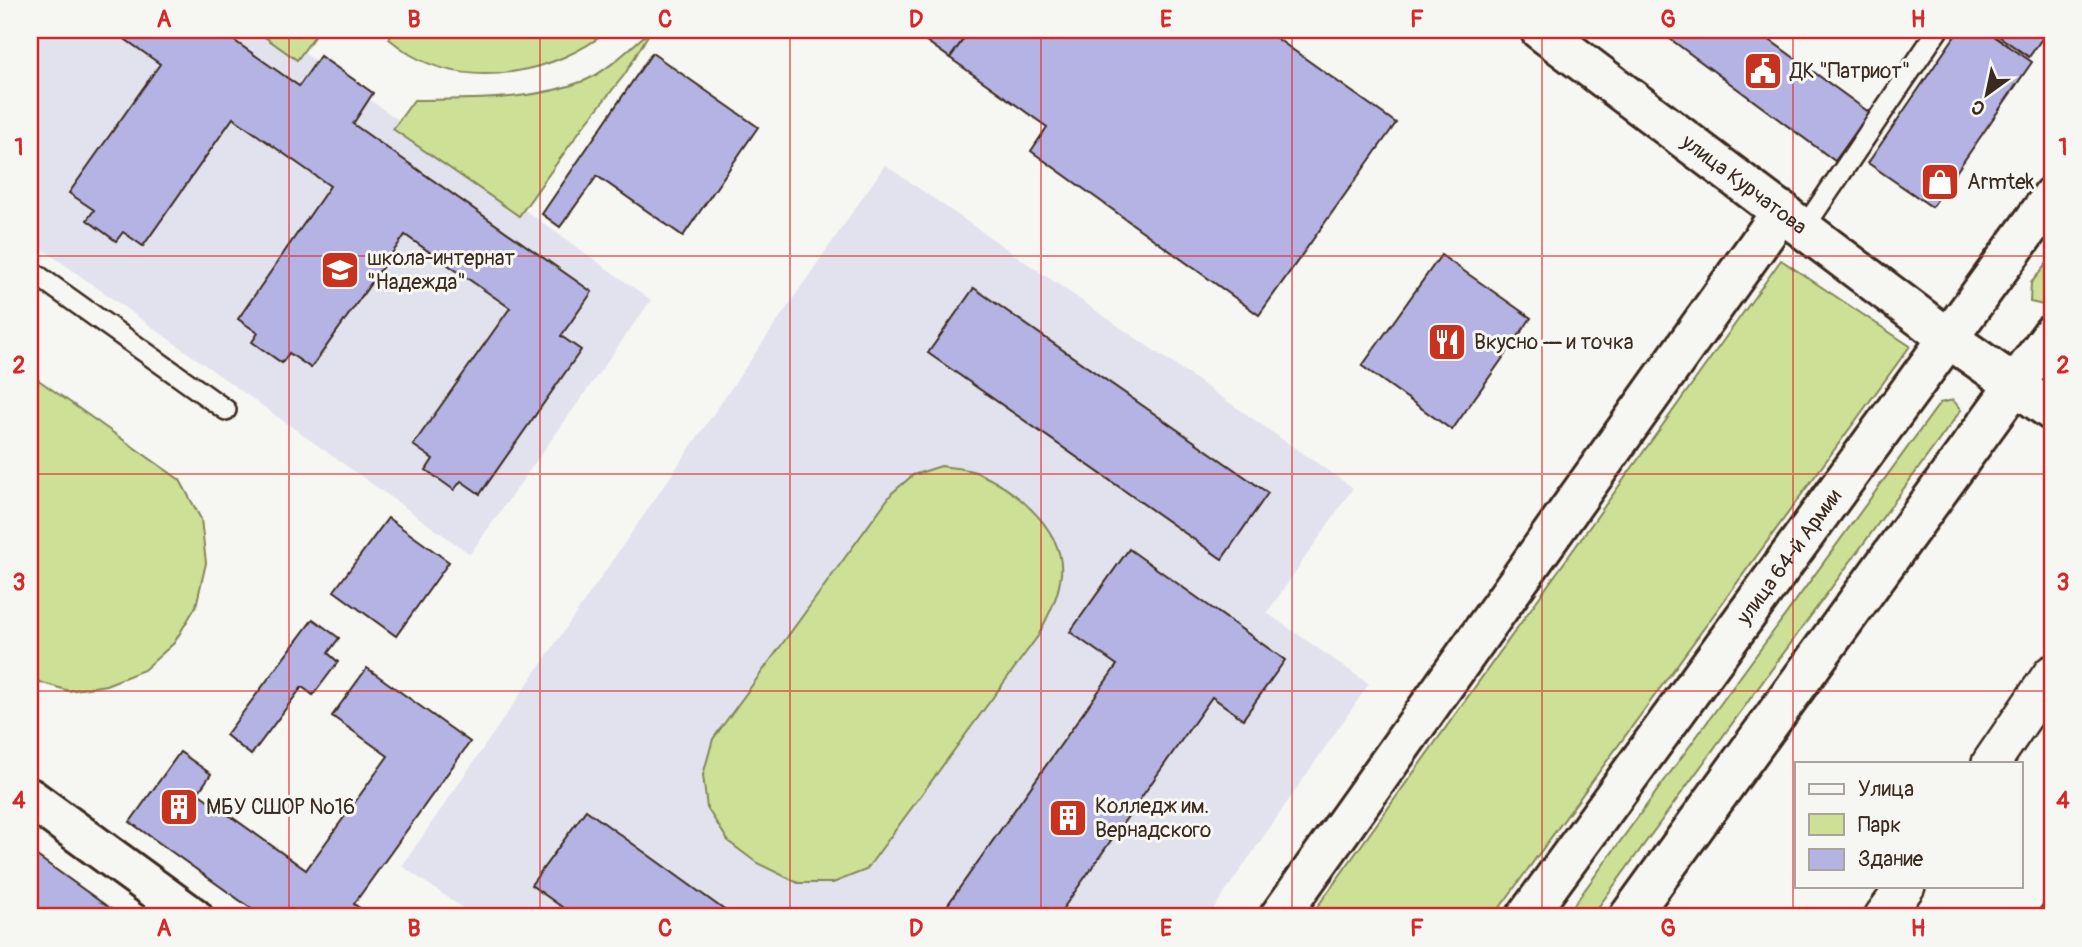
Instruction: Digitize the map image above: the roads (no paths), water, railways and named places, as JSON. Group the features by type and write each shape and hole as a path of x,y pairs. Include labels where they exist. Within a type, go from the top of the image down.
{"main road":[{"name":"улица Курчатова","path":"1548,32 1948,338 2052,411"},
{"name":"улица 64-й Армии","path":"1526,917 2052,196"},
{"path":"1279,917 1793,219"},
{"path":"1629,917 2052,334"},
{"path":"30,798 192,917"}],"street":[{"path":"1992,762 2052,674"},
{"path":"1883,917 1905,888"}],"lane":[{"path":"1793,219 1938,30"},
{"path":"30,270 226,410"}],"place":[{"name":"ДК \"Патриот\"","path":"1763,71"},
{"name":"Armtek","path":"1940,182"},
{"name":"школа-интернат \"Надежда\"","path":"340,270"},
{"name":"Вкусно — и точка","path":"1447,342"},
{"name":"МБУ СШОР №16","path":"179,807"},
{"name":"Колледж им. Вернадского","path":"1068,818"}]}
